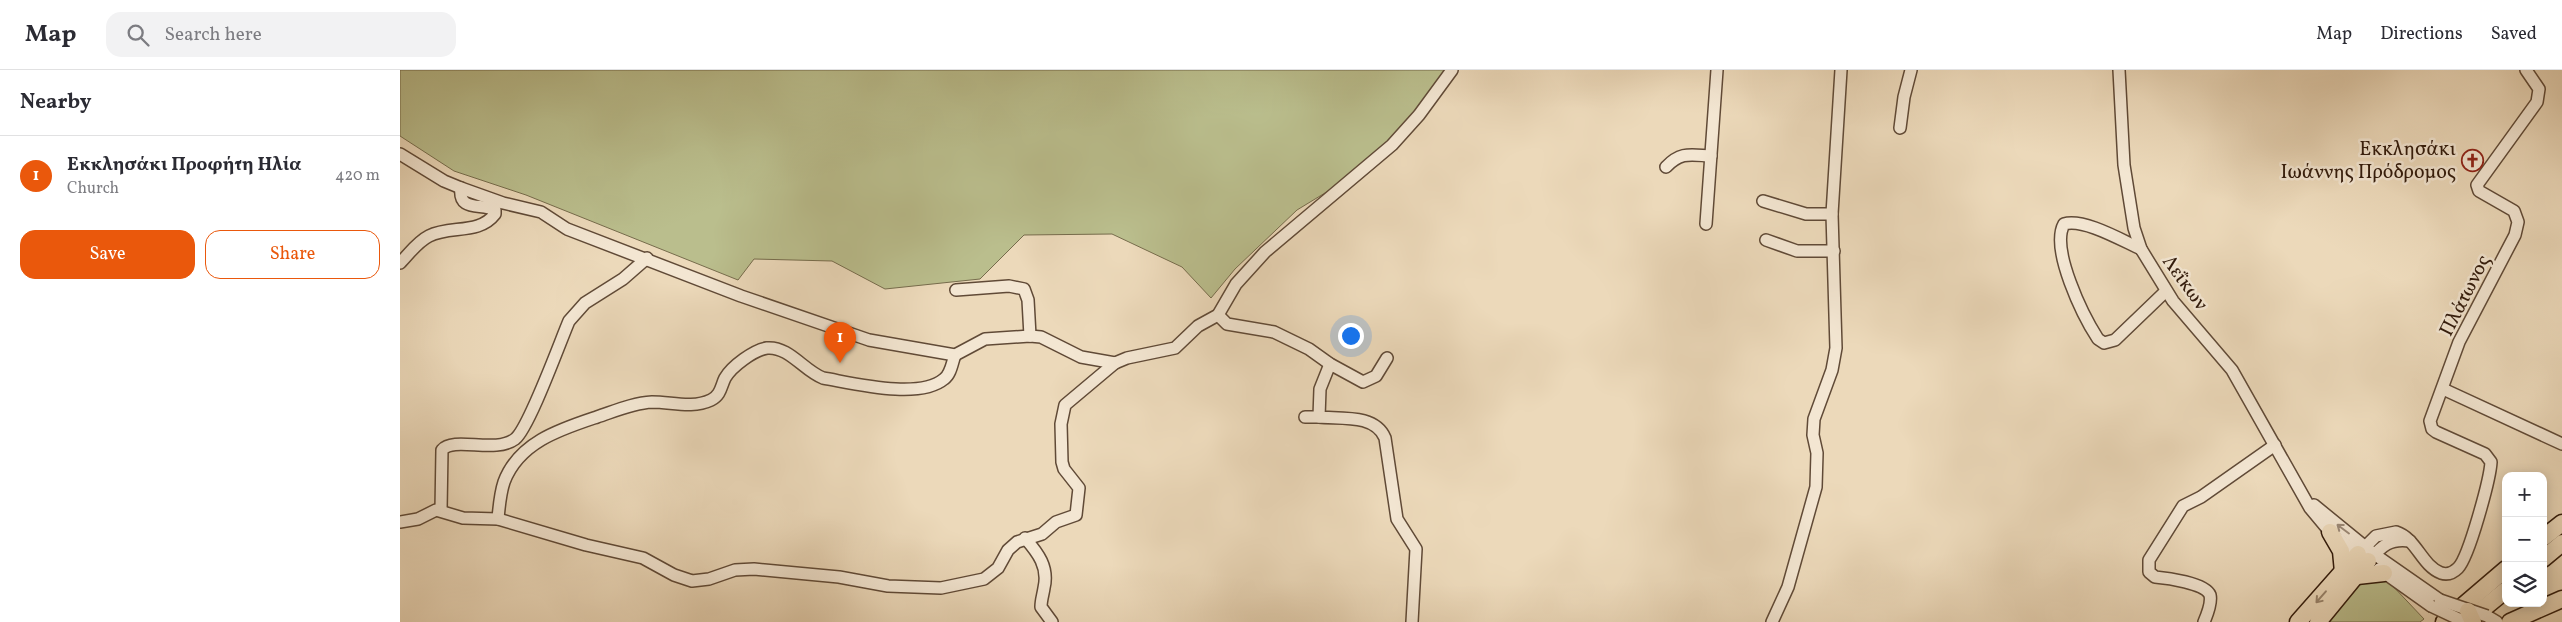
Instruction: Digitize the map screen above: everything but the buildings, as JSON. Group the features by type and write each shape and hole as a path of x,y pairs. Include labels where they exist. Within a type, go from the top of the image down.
{"highway":[{"path":"2547,535 2562,523"},
{"path":"2330,532 2341,551 2350,574"},
{"path":"2547,556 2562,543"},
{"path":"2318,622 2350,574 2366,554"},
{"path":"2444,622 2502,572"},
{"path":"2298,622 2350,574 2384,573"},
{"path":"2476,619 2502,594"},
{"path":"2516,620 2562,599"}],"street":[{"path":"400,522 441,510 463,518 498,519 586,545 643,558 674,575 692,581 709,579 735,570 754,569 839,577 888,586 954,587 975,582 992,574 1008,550 1024,538 1042,534 1056,522 1076,515 1079,488 1064,469 1062,462 1063,412 1069,400 1115,363 1127,358 1175,348 1198,326 1218,315 1236,284 1265,252 1392,146 1416,119 1452,70"},
{"path":"1706,224 1717,70"},
{"path":"1772,622 1788,586 1816,486 1817,453 1813,435 1814,419 1832,370 1836,348 1832,214 1841,70"},
{"path":"1900,128 1906,87 1911,70"},
{"name":"Λεΐκων","path":"2119,70 2124,165 2134,228 2141,250 2166,291 2227,363 2310,508 2330,532 2366,554 2436,603"},
{"name":"Πλάτωνος","path":"2366,554 2376,536 2389,532 2403,534 2412,541 2434,568 2444,574 2454,572 2459,567 2470,541 2491,462 2485,454 2432,429 2430,421 2460,342 2515,236 2518,222 2514,211 2479,191 2477,185 2536,102 2539,89 2526,70"},
{"path":"400,154 444,181 461,188 503,203 541,212 566,229 647,258 741,296 869,340 955,355 985,339 1041,337 1081,357 1115,363"},
{"path":"1666,167 1674,158 1687,154 1711,156"},
{"path":"400,263 420,242 429,236 450,230 474,227 492,218 495,210 469,205 460,196 461,188"},
{"path":"1763,201 1806,214 1832,214"},
{"path":"2141,250 2098,230 2075,223 2064,224 2061,230 2060,247 2064,267 2098,339 2104,343 2115,340 2166,291"},
{"path":"1766,240 1798,251 1834,251"},
{"path":"441,510 442,450 449,445 493,446 505,444 514,439 527,422 569,321 576,311 631,273 647,258"},
{"path":"956,290 1010,286 1024,289 1028,300 1030,336"},
{"path":"1218,315 1227,324 1274,332 1309,349 1330,364 1363,382 1376,376 1387,358"},
{"path":"498,519 504,481 526,452 540,440 561,429 637,404 665,403 687,405 714,399 721,391 725,378 731,370 760,350 776,348 797,360 813,374 823,378 893,389 934,386 945,379 955,355"},
{"path":"1319,417 1320,389 1330,364"},
{"path":"2443,389 2562,444"},
{"path":"1306,417 1360,420 1373,423 1381,429 1397,519 1416,549 1412,622"},
{"path":"2204,622 2210,606 2210,596 2205,589 2155,577 2149,572 2149,560 2182,506 2201,497 2275,445"},
{"name":"Λεΐκων","path":"2300,489 2384,573 2436,603 2476,619"},
{"path":"1024,538 1037,551 1044,563 1045,586 1041,607 1052,622"}],"green space":[{"path":"400,70 1446,70 1422,104 1390,142 1343,182 1297,210 1235,269 1211,298 1182,267 1112,234 1024,235 980,279 885,289 832,261 754,259 738,280 526,195 454,171 400,136"},
{"path":"2378,578 2389,582 2424,619 2420,622 2322,622 2361,580"}],"place":[{"name":"Εκκλησάκι Ιωάννης Πρόδρομος","path":"2472,160"},
{"name":"Εκκλησάκι Προφήτη Ηλία","path":"840,363"}]}
